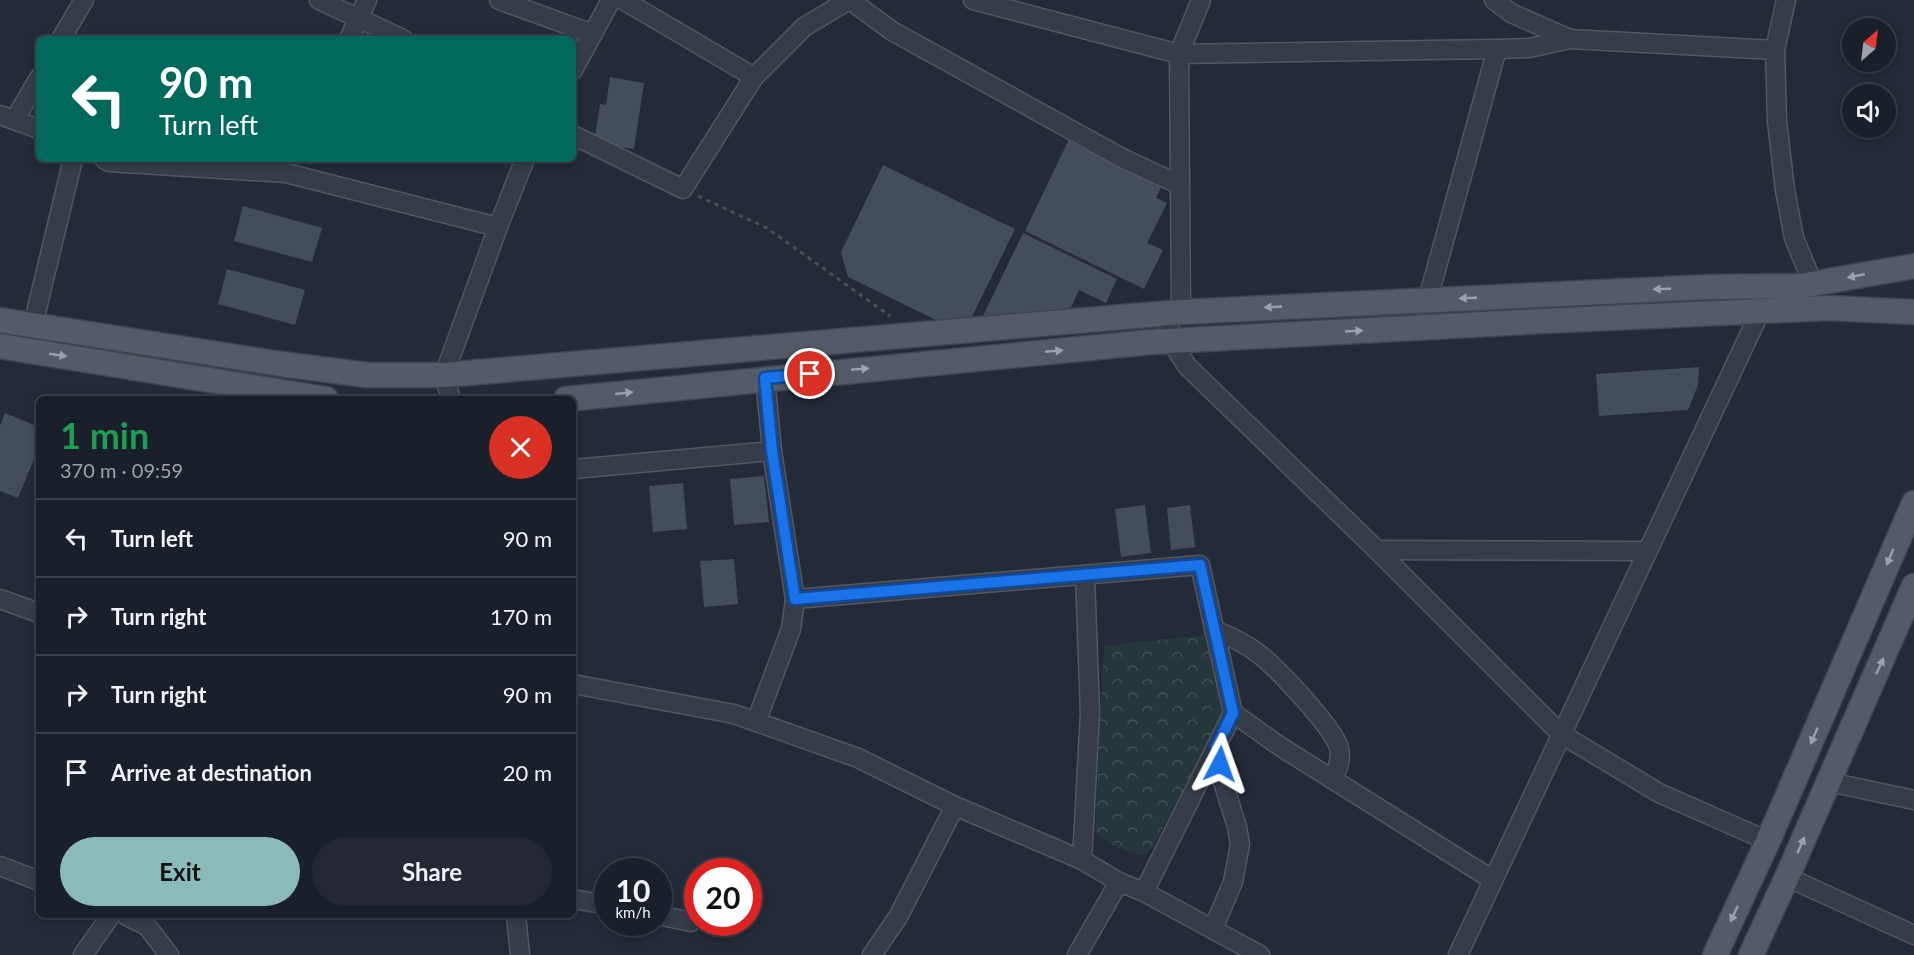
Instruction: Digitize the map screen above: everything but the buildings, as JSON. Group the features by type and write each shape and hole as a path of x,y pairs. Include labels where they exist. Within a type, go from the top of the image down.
{"main road":[{"path":"0,320 281,364 367,375 444,375 1174,313 1428,299 1709,287 1800,286 1914,266"},
{"path":"576,398 765,378 1171,341 1829,308 1914,312"},
{"path":"0,346 242,392 290,396"},
{"path":"1715,955 1768,841 1914,503"},
{"path":"1751,955 1909,610 1914,586"}],"street":[{"path":"63,36 84,0"},
{"path":"319,0 397,36"},
{"path":"350,36 366,0"},
{"path":"500,0 593,34"},
{"path":"576,65 611,0"},
{"path":"623,0 754,77"},
{"path":"576,136 683,189 754,77 804,27 849,0 903,37 1122,158 1180,185"},
{"path":"973,0 1179,54 1529,48 1570,39 1775,50"},
{"path":"1202,0 1197,7 1179,54 1180,185 1171,341 1187,366 1377,550 1561,734 1659,793 1768,841"},
{"path":"1494,0 1511,13 1570,39"},
{"path":"1786,0 1775,50 1777,121 1785,190 1794,238 1813,284"},
{"path":"1428,299 1497,49"},
{"path":"36,82 8,117 36,128"},
{"path":"33,325 72,162"},
{"path":"109,162 290,166 498,227"},
{"path":"450,396 444,375 524,162"},
{"path":"1458,955 1760,312"},
{"path":"756,722 791,629 795,599 772,451 765,378"},
{"path":"576,469 772,451"},
{"path":"1377,550 1647,551"},
{"path":"795,599 1200,565 1233,713 1144,892"},
{"path":"1082,860 1090,713 1085,575"},
{"path":"0,599 36,612"},
{"path":"1214,630 1244,643 1259,653 1329,729 1339,748 1340,761 1334,779"},
{"path":"576,685 734,714 858,758 955,806 1082,860 1119,882 1144,892 1260,955"},
{"path":"1233,713 1281,747 1494,880"},
{"path":"1213,929 1233,882 1240,844 1216,747"},
{"path":"1829,782 1914,800"},
{"path":"872,955 898,917 955,806"},
{"path":"0,866 36,880"},
{"path":"1787,877 1914,935"},
{"path":"1077,955 1119,882"},
{"path":"576,900 594,903"},
{"path":"83,955 109,918"},
{"path":"131,918 147,926 169,955"},
{"path":"516,918 520,955"}],"path":[{"path":"683,189 767,228 916,335"}],"green space":[{"path":"1205,635 1222,716 1154,845 1145,855 1125,850 1111,844 1095,831 1104,646"}],"route":[{"path":"810,374 765,378 772,451 795,599 1200,565 1233,713 1216,747 1220,764"}]}
